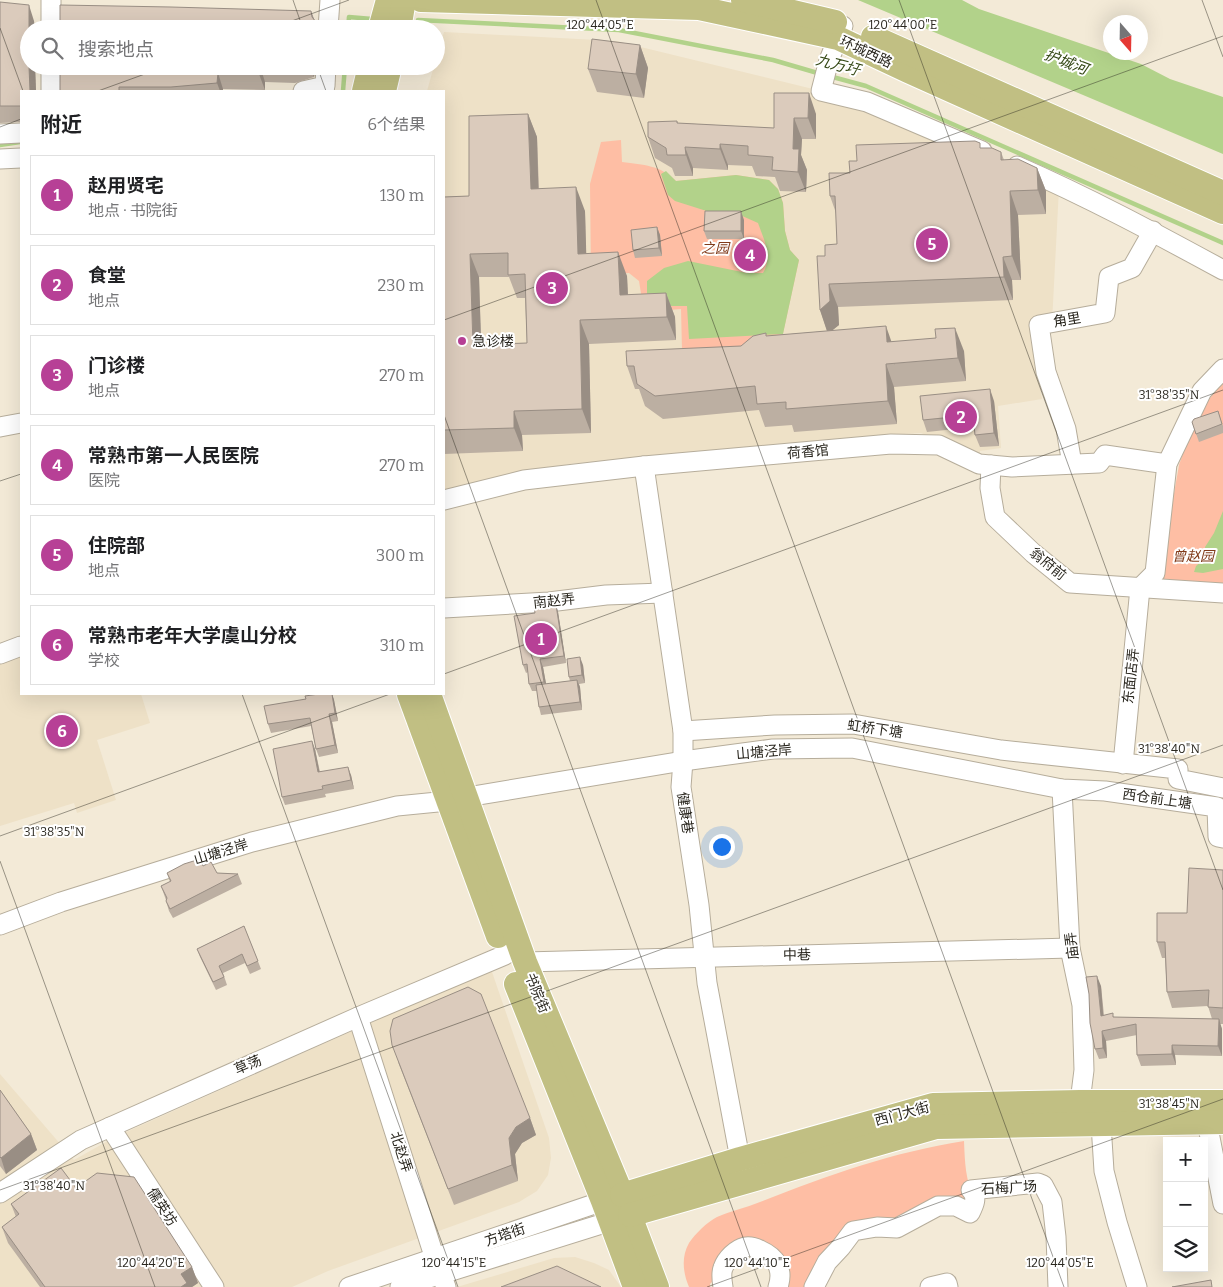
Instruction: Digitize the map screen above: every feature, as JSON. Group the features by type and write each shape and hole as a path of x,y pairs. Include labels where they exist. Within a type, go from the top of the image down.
{"main road":[{"path":"382,20 388,0"},
{"path":"401,20 404,0"},
{"name":"环城西路","path":"421,0 699,8 841,31 917,75 1223,212"},
{"name":"环城西路","path":"743,0 841,31 1223,193"},
{"path":"364,90 368,75"},
{"path":"384,90 388,75"},
{"name":"书院街","path":"409,695 457,799 515,959 616,1209 657,1287"},
{"name":"书院街","path":"429,695 457,799"},
{"name":"西门大街","path":"616,1209 740,1159 933,1105 1223,1102"},
{"name":"西门大街","path":"616,1209 936,1127 1215,1122"},
{"name":"书院街","path":"616,1209 635,1287"}],"street":[{"path":"51,0 51,20"},
{"path":"329,20 330,0"},
{"path":"841,31 829,60 820,91 867,102 1072,190 1223,270"},
{"path":"51,75 51,90"},
{"path":"307,90 325,86 326,75"},
{"path":"0,134 20,132"},
{"path":"0,159 20,158"},
{"name":"角里","path":"1072,464 1066,429 1046,372 1039,325 1105,313 1109,277 1132,268 1153,232"},
{"path":"1140,588 1155,573 1167,464 1202,391 1223,368"},
{"path":"0,427 20,423"},
{"name":"荷香馆","path":"445,500 524,480 644,466 891,444 939,445 979,464 991,466 1012,467 1099,463 1104,455 1167,464"},
{"name":"健康巷","path":"644,466 683,732 681,787 699,904 707,983 740,1159"},
{"name":"翁府前","path":"991,466 990,488 996,517 1033,553 1070,583 1223,593"},
{"name":"东面店弄","path":"1123,764 1140,588"},
{"name":"南赵弄","path":"445,608 549,602 606,595 663,593"},
{"path":"0,654 20,646"},
{"name":"虹桥下塘","path":"683,732 775,725 853,724 1001,750 1178,769 1178,779 1223,788"},
{"name":"山塘泾岸","path":"0,925 61,902 252,842 397,806 457,799 683,761 773,749 852,748 1062,789"},
{"path":"1223,788 1217,807 1218,838 1223,838"},
{"name":"西仓前上塘","path":"1062,789 1105,791 1217,807"},
{"name":"庙弄","path":"1062,789 1070,948 1082,1005 1084,1070 1080,1102"},
{"name":"中巷","path":"515,959 704,958 1070,948"},
{"name":"草荡","path":"0,1193 81,1140 358,1017 515,959"},
{"name":"北赵弄","path":"358,1017 441,1274"},
{"path":"1215,1122 1223,1204"},
{"path":"1101,1124 1104,1171 1116,1222 1137,1287"},
{"name":"儒英坊","path":"110,1127 214,1287"},
{"name":"石梅广场","path":"814,1287 827,1262 841,1248 853,1231 877,1227 898,1228 938,1206 956,1206 970,1213 976,1200 971,1190 1038,1183 1043,1185 1052,1202 1056,1237 1058,1287"},
{"name":"方塔街","path":"400,1287 441,1274 616,1209"},
{"path":"723,1287 723,1268 733,1252 746,1246 770,1254 778,1263 781,1274 778,1287"},
{"name":"方塔街","path":"349,1287 441,1274"},
{"path":"930,1287 947,1283 948,1287"}],"shaded area":[{"path":"445,32 616,41 821,91 1059,188 1052,323 1032,322 1042,399 998,406 1001,448 980,451 979,460 921,433 886,435 569,464 445,494 445,90 427,90 431,75 445,75"},
{"path":"20,652 20,695 141,695 150,723 97,740 116,800 77,813 74,803 0,826 0,660"},
{"path":"491,969 549,1138 551,1158 548,1175 537,1191 519,1202 328,1271 292,1287 0,1287 0,1074 74,1160 113,1138"},
{"path":"575,1257 609,1270 621,1287 457,1287 554,1258"}],"green space":[{"name":"之园","path":"621,140 622,162 658,169 676,181 736,175 769,180 778,189 783,203 785,231 790,250 799,260 780,347 682,350 681,309 644,312 639,281 629,273 591,275 590,184 601,142"},
{"name":"曾赵园","path":"1223,381 1223,589 1158,584 1179,465 1192,427"},
{"path":"964,1141 967,1178 975,1200 897,1228 853,1231 814,1287 778,1287 781,1274 746,1246 710,1284 710,1287 689,1287 684,1265 686,1248 698,1232 717,1217 886,1158"}],"water":[{"name":"护城河","path":"858,0 962,0 979,9 1103,51 1103,60 1129,60 1170,79 1223,97 1223,154"},
{"path":"666,171 676,181 736,175 769,180 778,189 783,203 785,231 790,250 799,260 783,334 689,339 687,306 659,306 647,303 647,281 664,268 688,261 747,273 763,273 766,267 767,254 765,242 758,223 740,215 716,214 675,201 668,195 661,174"},
{"path":"1223,511 1223,569 1203,573 1194,572 1196,566 1206,557 1205,547 1214,533"}],"building":[{"path":"0,2 29,5 29,20 20,20 20,75 29,75 30,90 20,90 20,106 0,106"},
{"path":"60,5 311,11 314,20 60,20"},
{"path":"592,39 640,45 636,74 588,69"},
{"path":"60,75 218,75 217,83 171,87 119,87 119,90 60,90"},
{"path":"774,93 809,93 808,118 794,118 793,149 799,149 798,172 772,170 773,157 748,155 748,146 720,144 720,149 685,147 686,155 667,155 666,148 648,137 648,122 677,121 677,123 774,128"},
{"path":"528,114 531,189 576,187 578,254 618,252 620,295 666,293 667,317 580,320 582,409 514,411 514,428 445,430 445,197 469,196 469,116","holes":["508,253 508,275 525,274 527,343 473,345 470,254"]},
{"path":"975,141 980,143 980,148 992,148 1001,152 1001,160 1018,159 1037,168 1038,190 1010,191 1012,256 1003,257 1004,277 829,284 830,301 820,310 817,256 825,256 825,245 837,244 835,196 830,196 829,173 850,173 849,161 857,161 856,145"},
{"path":"705,211 741,211 741,231 704,231"},
{"path":"657,227 659,248 633,250 631,230"},
{"path":"886,326 887,342 936,338 935,329 955,328 958,358 886,364 888,401 786,409 786,402 757,404 755,386 655,396 637,384 634,366 627,366 626,351 741,346 753,336 766,333 766,336"},
{"path":"990,389 994,433 975,435 973,415 923,420 920,396"},
{"path":"1218,411 1222,424 1196,434 1192,422 1194,419"},
{"path":"556,605 564,656 540,659 544,682 529,684 527,664 523,665 514,616 535,613 534,606"},
{"path":"580,657 582,675 569,677 567,659"},
{"path":"577,680 580,702 539,707 536,685"},
{"path":"332,695 335,713 329,714 335,745 316,749 310,718 268,724 264,706 306,699 305,696"},
{"path":"312,741 318,772 348,767 351,780 322,786 323,789 282,797 273,749"},
{"path":"200,859 203,866 211,862 217,873 238,874 170,909 161,886 171,881 167,873 184,864"},
{"path":"1189,868 1223,870 1223,1008 1208,1007 1209,990 1167,992 1165,942 1157,942 1157,913 1187,913"},
{"path":"244,926 258,961 247,966 242,954 219,966 224,977 213,982 197,949"},
{"path":"1097,976 1101,1016 1113,1013 1113,1017 1219,1019 1218,1046 1172,1045 1172,1054 1137,1055 1136,1024 1102,1031 1103,1048 1095,1049 1090,1023 1089,994 1086,977"},
{"path":"468,987 481,994 530,1118 516,1127 509,1138 512,1165 448,1189 392,1045 390,1031 393,1019"},
{"path":"0,1090 31,1134 1,1158 0,1157"},
{"path":"61,1168 76,1188 97,1173 134,1177 192,1267 181,1274 187,1283 181,1287 45,1287 2,1227 19,1214 11,1204"},
{"path":"557,1266 601,1287 501,1287"},
{"path":"1211,1280 1212,1287 1172,1287"}],"waterway":[{"name":"九万圩","path":"349,20 349,17 372,19"},
{"name":"九万圩","path":"445,21 619,30 773,60 821,74"},
{"path":"343,90 344,75"},
{"name":"九万圩","path":"829,76 866,86 1223,243"},
{"path":"0,145 20,142"}],"place":[{"name":"住院部","path":"932,244"},
{"name":"常熟市第一人民医院","path":"750,255"},
{"name":"门诊楼","path":"552,288"},
{"name":"急诊楼","path":"462,341"},
{"name":"食堂","path":"961,417"},
{"name":"赵用贤宅","path":"541,639"},
{"name":"常熟市老年大学虞山分校","path":"62,731"}]}
